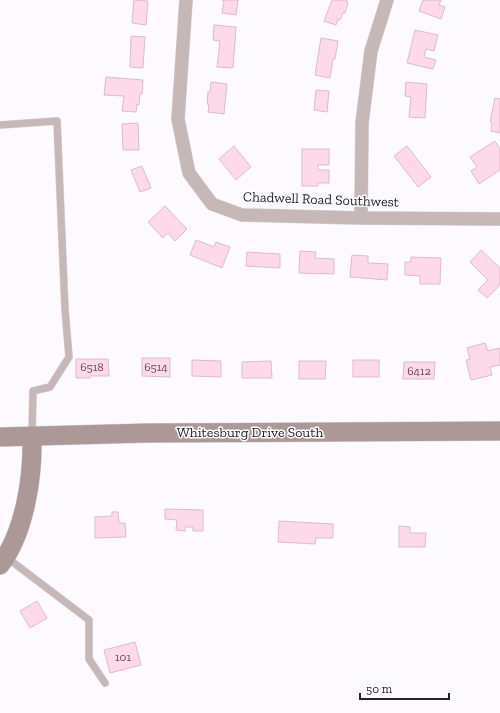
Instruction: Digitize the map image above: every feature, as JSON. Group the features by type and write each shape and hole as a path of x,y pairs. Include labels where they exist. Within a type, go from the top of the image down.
{"main road":[{"name":"Whitesburg Drive South","path":"0,437 156,433 500,432"},
{"path":"3,561 24,514 32,455 32,436"}],"street":[{"name":"Chadwell Road Southwest","path":"186,0 178,118 189,173 212,204 242,215 361,218 500,218"},
{"path":"361,218 362,123 371,50 387,0"}],"lane":[{"path":"0,125 57,121 65,309 69,357 50,387 33,390 32,436"},
{"path":"3,561 89,620 89,659 104,683"}],"building":[{"path":"134,0 148,1 146,25 132,23"},
{"path":"222,0 238,0 236,15 222,13 224,1"},
{"path":"332,0 347,0 348,3 345,13 343,13 340,20 338,19 336,25 324,21"},
{"path":"423,0 441,0 439,5 445,7 441,19 419,11"},
{"path":"214,25 236,27 233,68 217,67 220,41 213,40"},
{"path":"415,30 438,35 434,51 426,49 424,57 436,60 433,69 407,63"},
{"path":"131,36 145,37 143,68 130,67"},
{"path":"321,38 338,41 330,78 315,75"},
{"path":"106,77 143,80 142,94 140,94 139,105 137,104 136,112 122,111 124,96 104,95"},
{"path":"211,82 227,84 224,114 208,112 208,92 210,92"},
{"path":"406,82 427,84 425,118 409,117 411,97 405,96"},
{"path":"316,90 329,91 327,112 314,110"},
{"path":"495,98 500,99 500,133 491,131 492,123 490,122"},
{"path":"138,123 139,150 123,150 122,124"},
{"path":"495,141 500,149 500,170 479,184 471,171 477,167 470,157"},
{"path":"234,146 251,167 236,180 219,159"},
{"path":"407,146 431,177 418,187 394,156"},
{"path":"302,149 329,149 329,165 318,165 318,170 329,170 329,183 318,183 318,186 302,186"},
{"path":"142,166 151,188 140,192 131,170"},
{"path":"165,206 187,229 175,241 168,233 163,238 148,222"},
{"path":"196,240 214,247 216,242 230,247 222,268 190,255"},
{"path":"481,250 500,268 500,285 487,298 478,290 488,280 470,262"},
{"path":"300,251 316,252 315,258 334,259 334,274 299,273"},
{"path":"247,252 280,254 280,268 246,266"},
{"path":"352,255 368,256 368,263 388,264 387,280 350,277"},
{"path":"411,257 441,258 440,284 420,284 420,276 405,275 405,262 411,262"},
{"path":"485,343 488,351 500,348 500,365 490,367 492,375 471,380 466,360 470,359 467,348"},
{"path":"142,358 170,358 170,377 142,376"},
{"path":"76,359 108,359 109,376 76,378"},
{"path":"192,360 221,361 221,377 192,376"},
{"path":"353,360 379,360 379,377 353,377"},
{"path":"271,361 272,378 242,378 242,362"},
{"path":"299,361 326,361 325,379 299,379"},
{"path":"404,362 435,362 434,379 403,379"},
{"path":"165,509 203,510 203,531 193,531 193,527 185,527 185,531 176,530 177,520 165,519"},
{"path":"112,512 118,512 119,523 125,523 126,537 95,538 95,517 112,516"},
{"path":"279,521 333,524 333,538 316,538 315,544 278,542"},
{"path":"399,526 410,527 410,533 426,533 425,547 399,547"},
{"path":"37,601 47,618 30,628 20,611"},
{"path":"135,642 141,665 110,673 104,650"}]}
